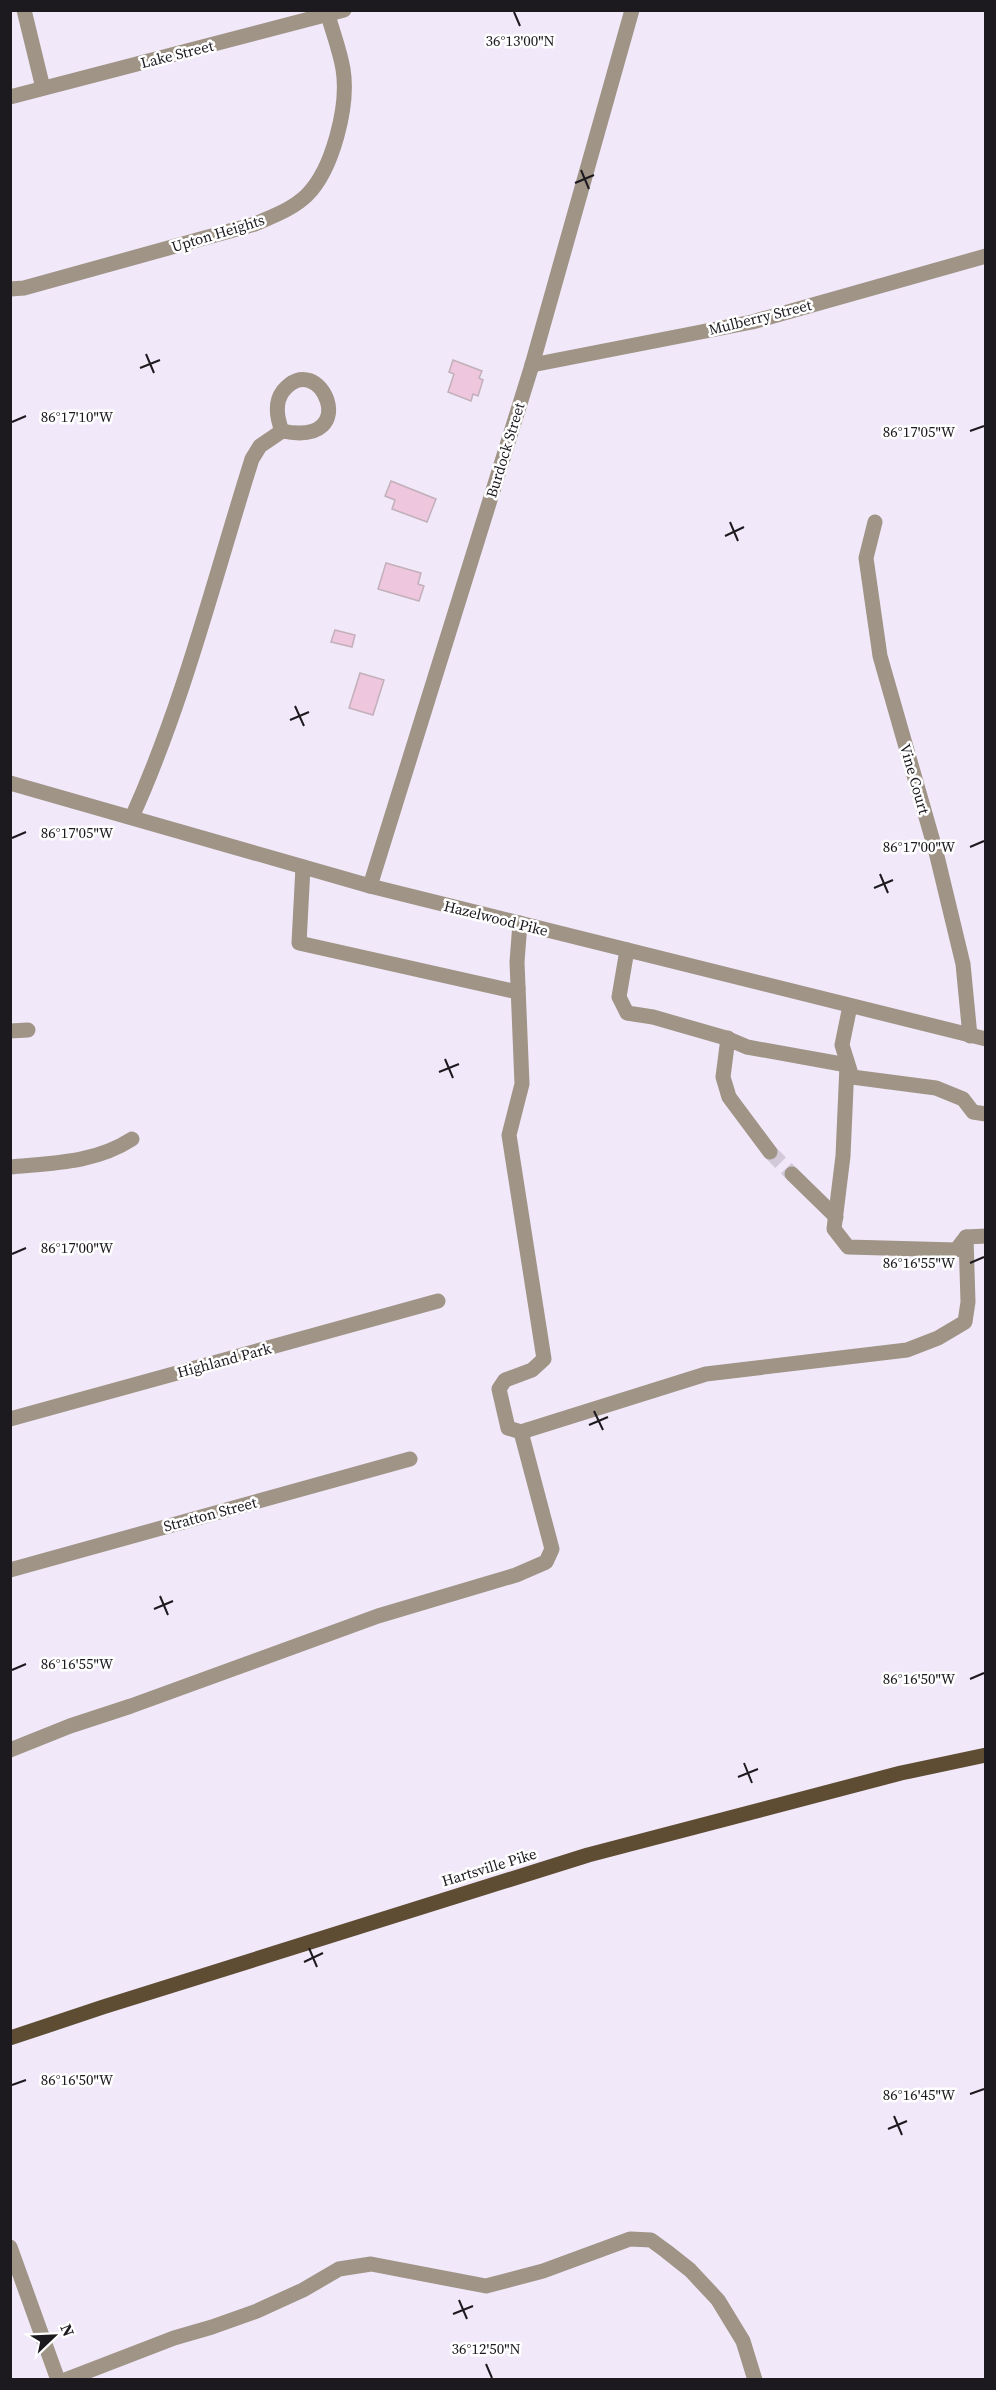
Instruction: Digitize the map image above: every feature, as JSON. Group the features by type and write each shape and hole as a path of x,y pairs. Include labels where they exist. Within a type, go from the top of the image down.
{"main road":[{"name":"Hartsville Pike","path":"10,2038 114,2003 588,1855 901,1773 986,1755"}],"street":[{"path":"24,10 43,88"},
{"name":"Lake Street","path":"10,97 344,10"},
{"name":"Burdock Street","path":"370,886 532,365 632,10"},
{"name":"Upton Heights","path":"10,289 24,288 255,224 284,212 307,195 320,177 333,151 344,93 343,69 328,15"},
{"name":"Mulberry Street","path":"532,365 752,322 986,256"},
{"path":"132,817 197,641 252,459 260,446 282,431"},
{"name":"Vine Court","path":"874,522 866,558 880,656 936,852 963,964 970,1036"},
{"name":"Hazelwood Pike","path":"10,783 370,886 986,1039"},
{"path":"303,867 299,943 513,991 518,988"},
{"path":"520,923 517,962 522,1084 509,1135 544,1359 532,1370 505,1380 500,1389 508,1428 521,1432 706,1374 907,1350 939,1338 965,1322 968,1302 966,1237"},
{"path":"627,950 620,997 627,1013 653,1017 728,1038 747,1047 847,1065"},
{"path":"850,1006 842,1045 852,1077 936,1088 963,1099 973,1112 986,1114"},
{"path":"10,1031 28,1029"},
{"path":"728,1038 723,1077 729,1097 770,1152"},
{"path":"847,1065 843,1156 834,1229 848,1247 957,1250 966,1237"},
{"path":"10,1167 81,1160 112,1150 132,1139"},
{"path":"792,1174 836,1217"},
{"path":"966,1237 986,1236"},
{"name":"Highland Park","path":"10,1419 438,1301"},
{"path":"10,1750 70,1726 378,1616 516,1575 546,1562 552,1549 521,1432"},
{"name":"Stratton Street","path":"10,1570 410,1459"},
{"path":"65,2379 174,2338 257,2311 303,2290 339,2269 371,2264 486,2286 543,2271 630,2239 651,2240 690,2270 718,2300 743,2341 755,2379"},
{"path":"10,2247 58,2379"}],"building":[{"path":"453,360 482,371 479,378 483,380 478,396 473,394 471,401 448,392 454,374 449,372"},
{"path":"391,481 436,499 427,522 392,509 395,500 385,496"},
{"path":"386,563 421,573 418,584 424,586 419,601 378,589"},
{"path":"335,630 355,635 352,647 331,642"},
{"path":"360,673 384,680 373,715 349,708"}],"tunnel":[{"path":"770,1152 792,1174"}]}
